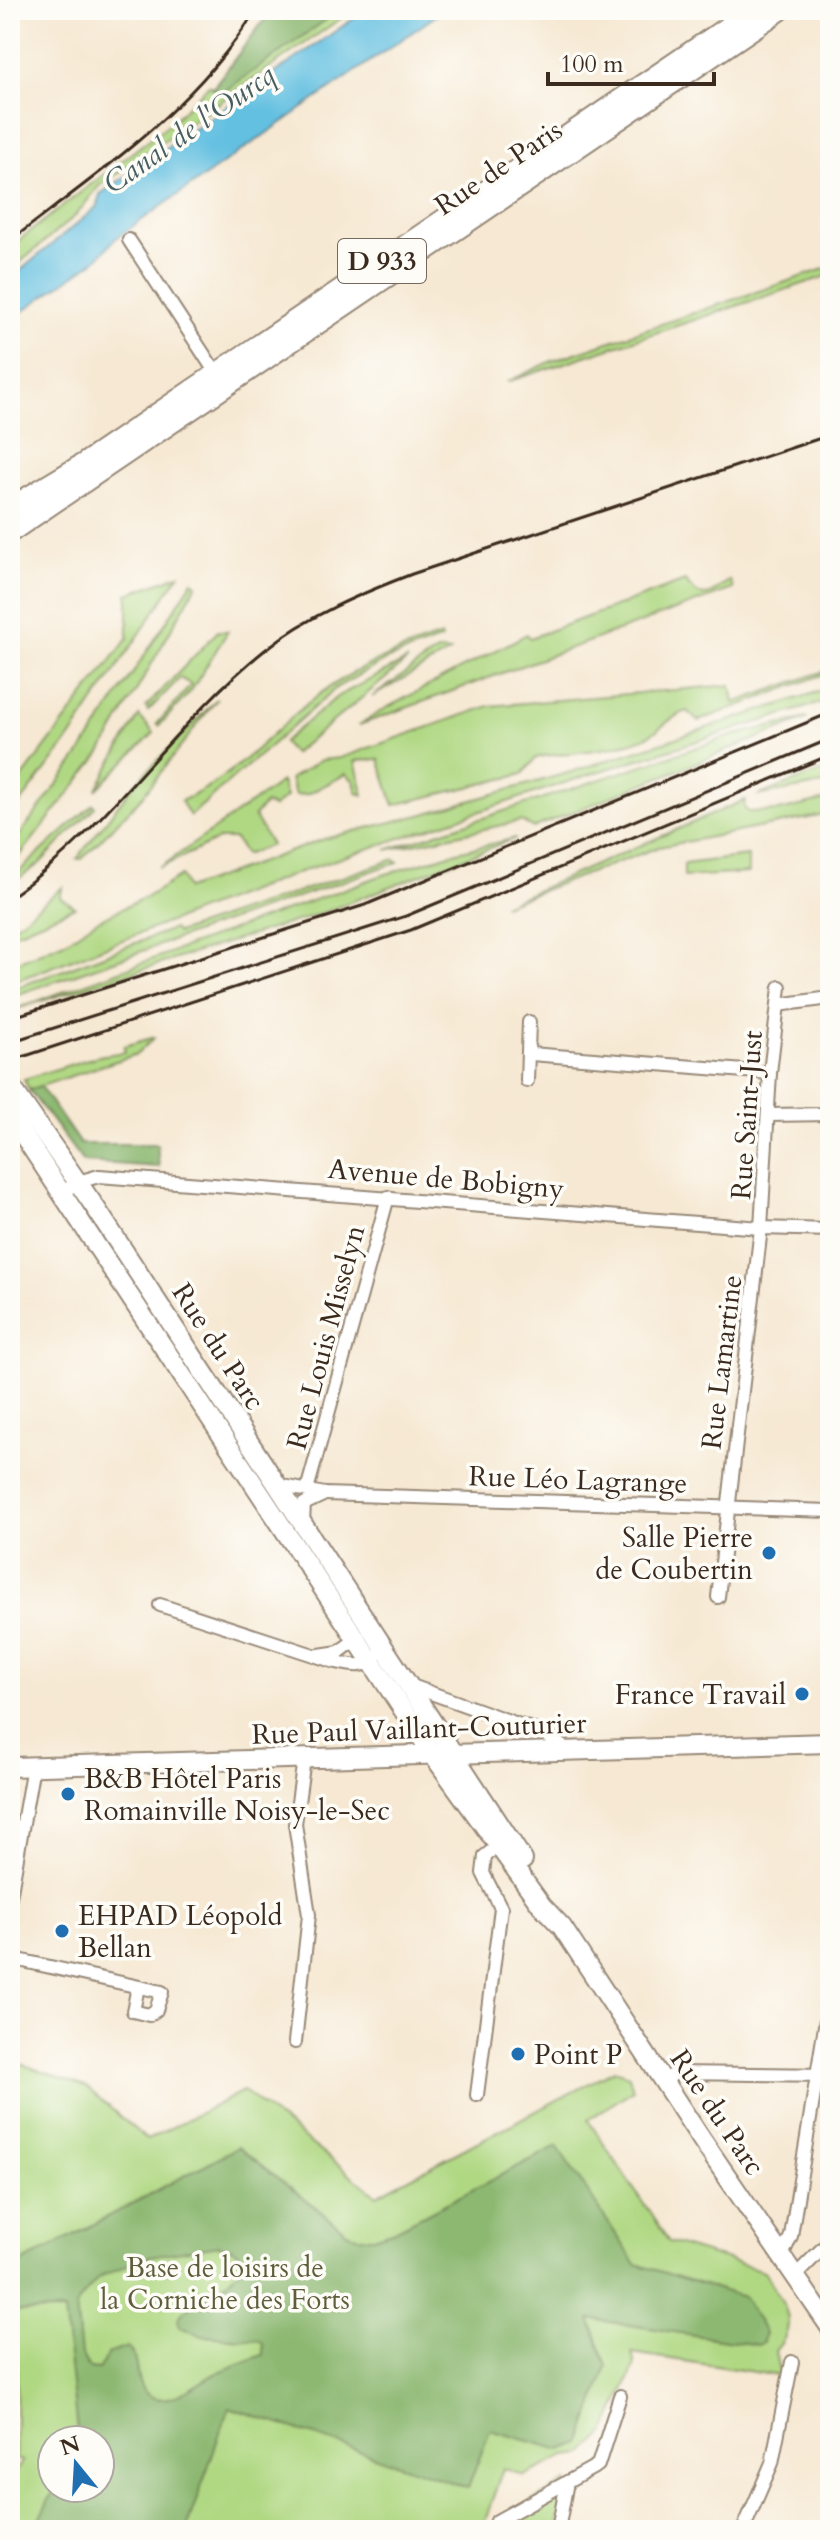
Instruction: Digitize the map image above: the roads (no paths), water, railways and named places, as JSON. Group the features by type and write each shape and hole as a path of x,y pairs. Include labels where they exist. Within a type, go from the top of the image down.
{"main road":[{"name":"Rue de Paris","path":"10,508 85,463 753,10"},
{"name":"Rue de Paris","path":"10,532 780,10"},
{"name":"Rue du Parc","path":"10,1085 70,1187 277,1485 553,1905 562,1927"},
{"name":"Rue du Parc","path":"10,1115 51,1158"},
{"name":"Rue du Parc","path":"70,1187 350,1643 371,1662 498,1846 542,1906 562,1927 830,2327"},
{"name":"Rue Paul Vaillant-Couturier","path":"10,1767 830,1743"}],"street":[{"path":"129,240 216,373"},
{"name":"Rue Saint-Just","path":"761,1228 770,1073 780,987"},
{"name":"Rue Saint-Just","path":"778,1005 830,998"},
{"path":"527,1081 531,1054 529,1022"},
{"path":"531,1054 770,1073"},
{"path":"769,1115 830,1114"},
{"name":"Avenue de Bobigny","path":"70,1187 99,1176 761,1228 830,1230"},
{"name":"Rue Louis Misselyn","path":"307,1490 388,1197"},
{"name":"Rue Lamartine","path":"718,1597 761,1228"},
{"name":"Rue Léo Lagrange","path":"277,1485 325,1494 830,1511"},
{"path":"303,1525 301,1512 304,1504 325,1494"},
{"path":"160,1605 350,1665 371,1662 379,1650 378,1638 350,1643 331,1655 319,1655"},
{"path":"350,1643 343,1655 350,1665"},
{"path":"409,1685 545,1734 569,1752"},
{"path":"295,2042 309,1915 295,1824 304,1759"},
{"path":"10,1897 33,1766"},
{"path":"477,2095 501,1908 483,1873 485,1856 498,1846"},
{"path":"10,1958 138,1987"},
{"path":"782,2256 791,2236 824,2074 830,1995"},
{"path":"663,2081 676,2073 824,2074"},
{"path":"795,2276 830,2241"},
{"path":"743,2530 772,2463 792,2362"},
{"path":"494,2530 497,2521 598,2465 620,2396"},
{"path":"558,2530 567,2482"}],"water":[{"path":"366,10 444,10 116,238 96,260 10,320 10,279 98,206 100,194"}],"railway":[{"path":"10,241 111,163 175,108 232,45 256,10"},
{"path":"10,897 78,841 231,679 265,650 317,616 412,574 830,435"},
{"path":"10,1018 365,905 830,713"},
{"path":"10,1042 406,916 830,739"},
{"path":"10,1061 411,930 830,755"}],"place":[{"name":"Salle Pierre de Coubertin","path":"769,1553"},
{"name":"France Travail","path":"802,1694"},
{"name":"B&B Hôtel Paris Romainville Noisy-le-Sec","path":"68,1794"},
{"name":"EHPAD Léopold Bellan","path":"62,1931"},
{"name":"Point P","path":"518,2054"}],"water label":[{"name":"Canal de l'Ourcq","path":"189,129"}],"park label":[{"name":"Base de loisirs de la Corniche des Forts","path":"225,2283"}]}
